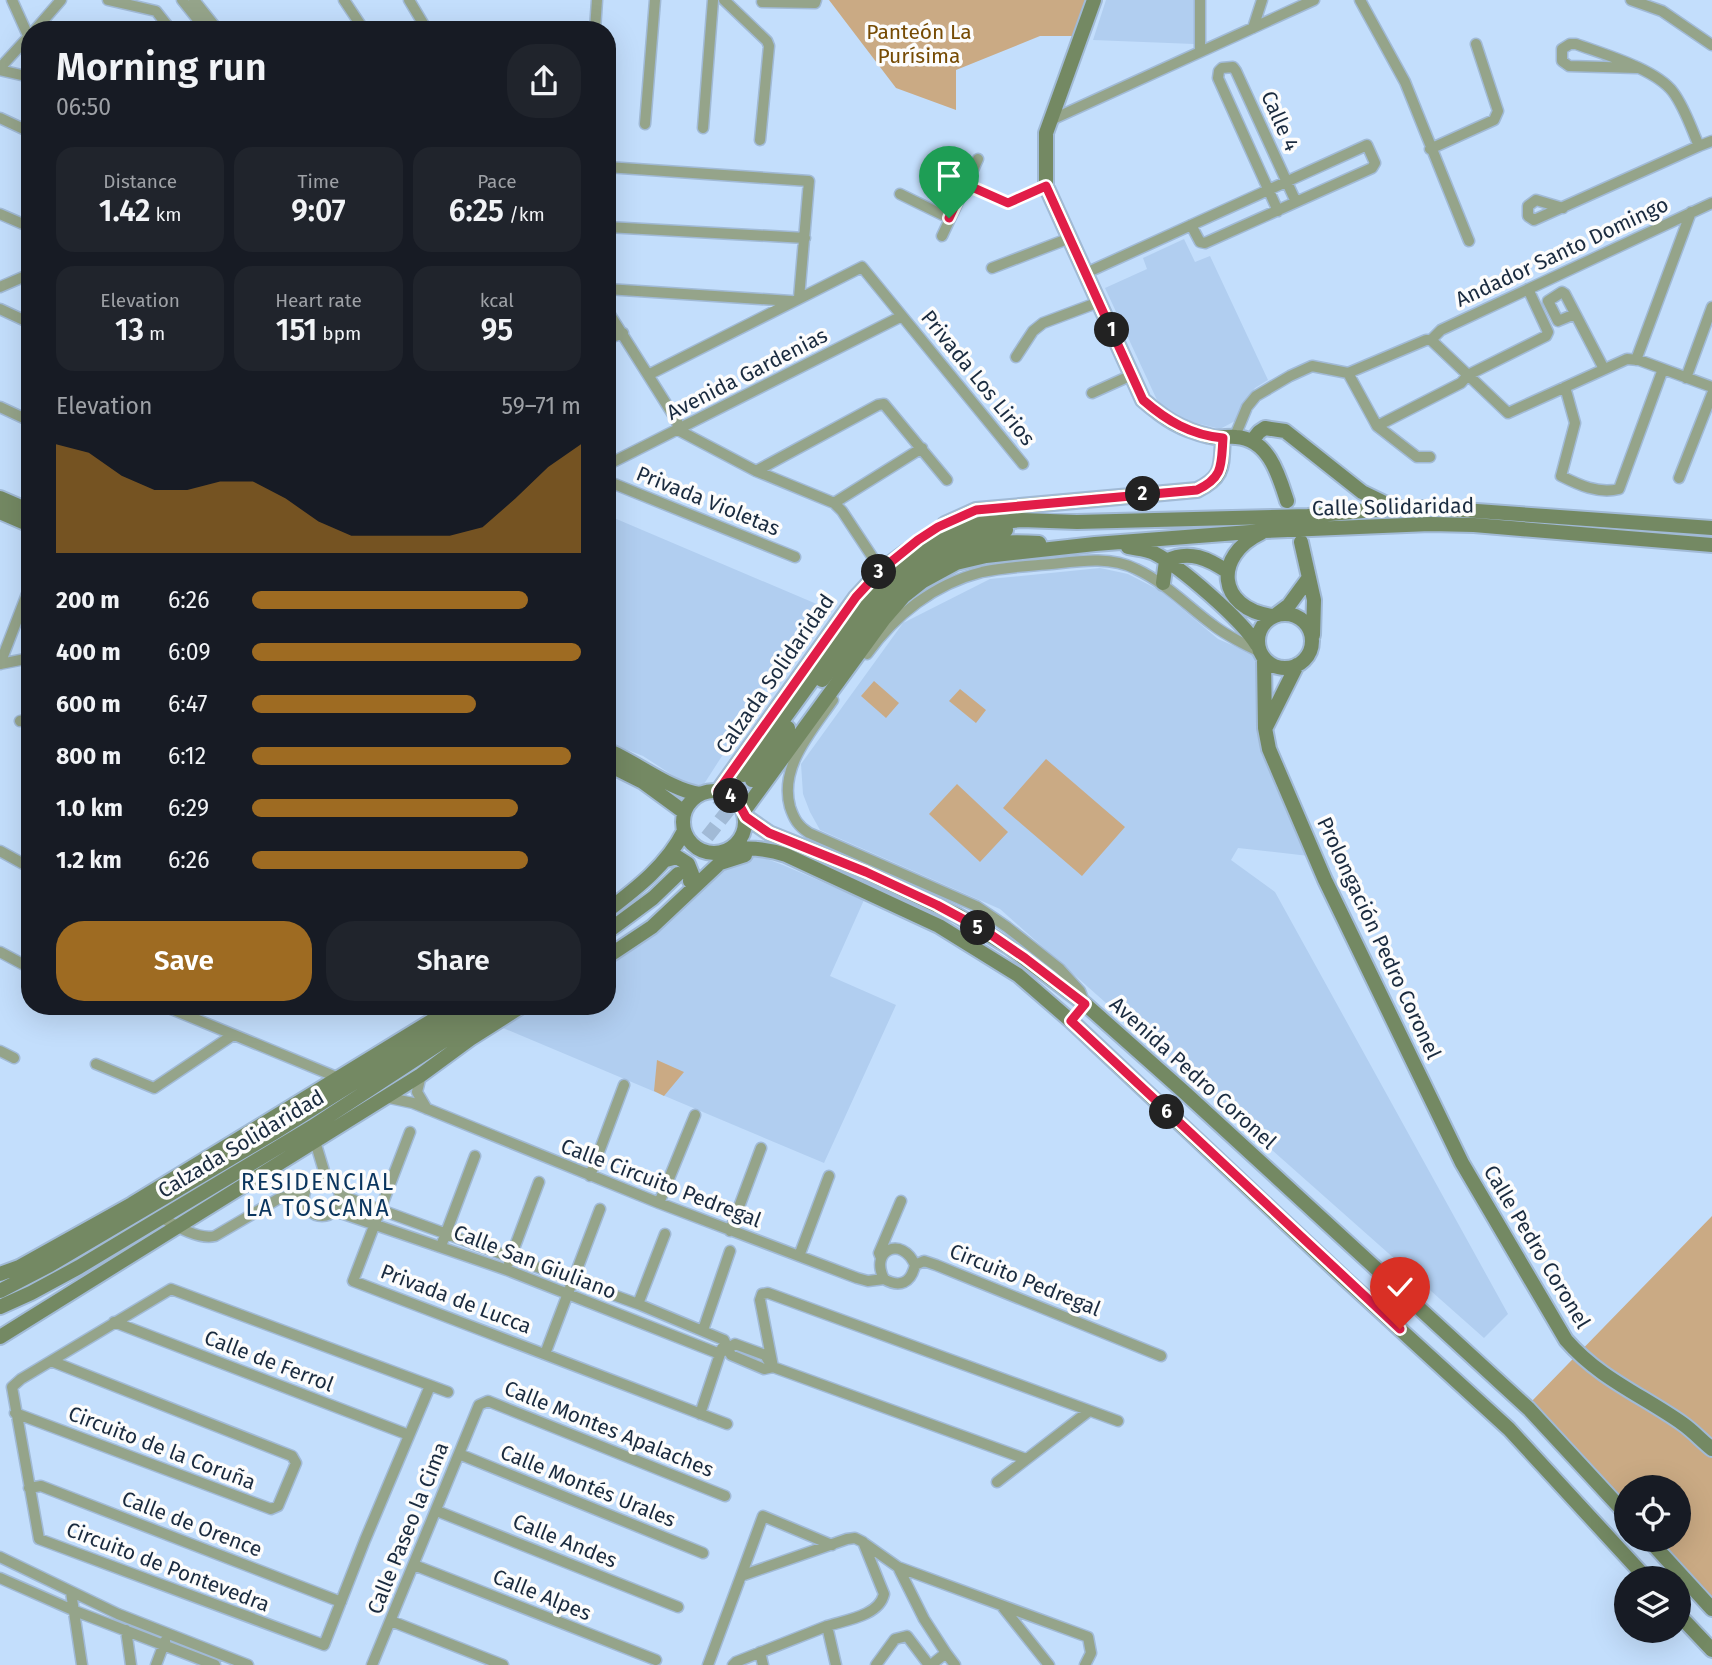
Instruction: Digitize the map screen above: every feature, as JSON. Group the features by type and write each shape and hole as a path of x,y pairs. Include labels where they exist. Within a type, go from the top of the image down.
{"main road":[{"path":"1094,0 1046,133 1046,186 1143,400 1167,421 1211,437 1252,441 1271,460 1287,501"},
{"path":"1252,441 1265,428 1285,431 1362,492 1396,508"},
{"path":"907,551 938,527 976,510 1197,490 1211,483 1221,469 1222,453 1229,437"},
{"path":"0,498 21,504"},
{"name":"Calle Solidaridad","path":"1077,522 1308,516 1396,508 1435,508 1712,528"},
{"path":"0,512 21,521"},
{"name":"Calzada Solidaridad","path":"745,772 856,597 881,570 907,551 940,534 980,523 1022,520 1077,522"},
{"name":"Calzada Solidaridad","path":"745,772 868,602 903,567 939,546 976,534 1077,522"},
{"name":"Calle Solidaridad","path":"1076,546 1264,531 1388,525 1474,525 1712,545"},
{"path":"1264,531 1238,548 1229,563 1230,589 1245,609 1274,615 1290,614 1303,620 1312,640"},
{"name":"Calzada Solidaridad","path":"718,791 745,772 873,612 900,584 921,568 935,559 968,547 1007,541 1076,546"},
{"path":"1265,728 1297,665 1308,655 1312,640 1314,600 1301,542"},
{"path":"1095,544 1146,550 1166,561 1235,618 1260,652 1275,667 1297,665"},
{"path":"616,904 643,883 723,851 742,836 745,814 769,779 884,619 904,596 923,581 956,563 976,558 1076,546"},
{"path":"1166,561 1180,555 1199,556 1228,572"},
{"path":"1163,583 1166,561"},
{"path":"1260,652 1260,628 1289,604 1308,579"},
{"name":"Prolongación Pedro Coronel","path":"1260,652 1269,749 1325,880 1462,1163"},
{"path":"616,754 685,792 700,794 718,791 736,799 745,814"},
{"path":"616,768 643,782 684,812"},
{"path":"745,772 735,775 744,787 754,790 769,779"},
{"path":"700,794 690,802 684,812 687,839 701,850 723,851"},
{"name":"Avenida Pedro Coronel","path":"745,814 769,833 866,872 937,905 1009,947 1085,1004 1529,1409 1614,1501"},
{"path":"616,944 660,911 676,871 676,848 684,831"},
{"name":"Avenida Pedro Coronel","path":"723,851 747,847 775,851 939,926 1018,975 1071,1021 1509,1429 1635,1566"},
{"path":"616,951 652,927 714,868 735,856 773,856 850,891 865,891"},
{"path":"616,915 676,871"},
{"path":"616,925 653,898 676,871"},
{"path":"889,902 897,900 932,916 938,915 940,911 937,905"},
{"name":"Calzada Solidaridad","path":"132,1204 441,1015"},
{"name":"Calzada Solidaridad","path":"0,1291 50,1265 272,1134 463,1015"},
{"name":"Calzada Solidaridad","path":"338,1118 484,1015"},
{"path":"0,1337 176,1226 313,1133 338,1118 385,1097 508,1015"},
{"path":"448,1040 470,1039"},
{"path":"272,1134 333,1082"},
{"name":"Calzada Solidaridad","path":"0,1307 31,1293 313,1133"},
{"name":"Calle Pedro Coronel","path":"1462,1163 1566,1340 1580,1357 1602,1374 1683,1424 1712,1449"},
{"path":"104,1232 132,1204"},
{"path":"0,1274 19,1267 132,1204"},
{"path":"139,1249 142,1229"},
{"path":"1660,1552 1712,1609"},
{"path":"1691,1628 1712,1650"}],"street":[{"path":"12,0 22,21"},
{"path":"43,21 61,0"},
{"path":"108,0 156,12 164,21"},
{"path":"182,0 203,21"},
{"path":"194,0 204,21"},
{"path":"344,0 358,21"},
{"path":"409,0 422,21"},
{"path":"596,21 597,0"},
{"path":"645,124 655,0"},
{"path":"704,128 713,0"},
{"path":"724,0 769,46 760,140"},
{"path":"1200,0 1200,52"},
{"path":"1252,28 1262,0"},
{"path":"1051,120 1314,0"},
{"path":"1360,0 1405,82 1469,241"},
{"path":"1632,0 1662,12 1712,45"},
{"path":"1654,0 1662,12"},
{"path":"762,2 816,2"},
{"path":"1430,149 1494,120 1498,111 1476,44"},
{"path":"1637,68 1569,66 1562,61 1562,49 1576,44 1637,68 1672,90 1699,146"},
{"path":"21,46 0,69 21,75"},
{"name":"Calle 4","path":"1268,190 1218,78 1222,68 1233,67 1236,71 1296,202"},
{"path":"0,118 21,128"},
{"path":"1563,208 1712,141"},
{"path":"1086,273 1286,181 1367,145 1375,163 1372,168 1205,243 1200,242 1191,225"},
{"path":"942,236 978,159"},
{"path":"616,168 809,181 805,239 795,300"},
{"path":"965,184 1008,203 1046,186"},
{"path":"1268,190 1278,211"},
{"path":"900,194 949,218"},
{"name":"Andador Santo Domingo","path":"1348,373 1431,340 1441,330 1712,203"},
{"path":"1636,360 1691,212"},
{"path":"0,214 21,223"},
{"path":"616,228 805,239"},
{"path":"992,268 1070,239"},
{"name":"Privada Los Lirios","path":"795,300 862,267 1023,464"},
{"path":"0,287 21,278"},
{"path":"1377,426 1461,383 1468,375 1546,336 1548,332 1528,289"},
{"path":"616,290 795,300"},
{"path":"1575,314 1558,321 1547,303 1562,292 1565,294 1604,369"},
{"path":"648,375 795,300"},
{"path":"1016,357 1033,331 1044,323 1099,302"},
{"path":"1686,378 1712,307"},
{"path":"0,309 21,319"},
{"name":"Avenida Gardenias","path":"616,461 902,316"},
{"path":"616,324 677,421 678,430 756,471 834,503 881,570"},
{"path":"616,336 623,334"},
{"path":"1431,340 1508,413 1627,359 1712,387"},
{"path":"1229,437 1256,396 1312,366 1348,373 1377,426 1417,457 1430,457"},
{"path":"1565,387 1575,423 1560,476 1584,488 1612,491 1619,489 1663,369"},
{"path":"1092,393 1132,375"},
{"path":"1679,478 1712,394"},
{"path":"756,471 884,404 947,480"},
{"path":"0,407 21,417"},
{"path":"834,503 922,448"},
{"name":"Privada Violetas","path":"616,485 795,557"},
{"path":"1071,1021 1085,1004 1080,991 1060,969 1007,927 976,906 800,827 793,817 786,784 789,769 872,647 908,610 941,588 982,572 1079,561 1128,565 1163,583 1214,626 1260,652"},
{"path":"0,664 21,609"},
{"path":"0,664 21,660"},
{"path":"0,851 21,863"},
{"path":"0,952 21,963"},
{"path":"185,1015 333,1082"},
{"path":"96,1064 154,1088 233,1035"},
{"path":"0,1051 14,1058"},
{"path":"421,1075 416,1092 427,1109"},
{"path":"590,1176 624,1085"},
{"path":"385,1097 400,1099 427,1109"},
{"name":"Calle Circuito Pedregal","path":"427,1109 730,1231 857,1278 884,1279"},
{"path":"659,1203 695,1115"},
{"path":"374,1224 410,1132"},
{"path":"313,1133 327,1181"},
{"path":"730,1231 761,1148"},
{"path":"441,1246 475,1156"},
{"path":"799,1256 829,1176"},
{"path":"318,1181 327,1181 335,1186 340,1195 340,1203 335,1211 326,1216 316,1215 308,1210 304,1200 305,1191 318,1181"},
{"path":"507,1270 539,1182"},
{"path":"161,1217 176,1226 209,1238 278,1199 291,1195 304,1200"},
{"name":"Calle San Giuliano","path":"340,1195 638,1304 703,1330 725,1347"},
{"path":"884,1279 879,1269 879,1253 901,1201"},
{"path":"545,1354 600,1209"},
{"name":"Calle San Giuliano","path":"335,1211 725,1347"},
{"name":"Privada de Lucca","path":"374,1224 353,1281 727,1424"},
{"path":"638,1304 665,1234"},
{"path":"881,1258 889,1250 901,1249 911,1255 915,1265"},
{"path":"703,1330 730,1251"},
{"name":"Circuito Pedregal","path":"884,1279 894,1284 904,1283 912,1276 915,1265 924,1261 1161,1356"},
{"path":"0,1390 12,1387 171,1289 447,1392"},
{"path":"773,1367 760,1300 762,1294 768,1293 1118,1422"},
{"name":"Calle de Ferrol","path":"114,1322 410,1435"},
{"path":"725,1347 730,1355 764,1369 773,1367 1026,1459"},
{"path":"700,1414 725,1347"},
{"name":"Circuito de la Coruña","path":"14,1409 271,1509 278,1506 296,1463 292,1456 51,1361"},
{"name":"Circuito de Pontevedra","path":"12,1387 39,1539 324,1645 430,1386"},
{"name":"Calle Montes Apalaches","path":"479,1405 488,1401 725,1496"},
{"name":"Calle Paseo la Cima","path":"372,1665 479,1405"},
{"path":"0,1408 14,1409"},
{"path":"998,1482 1089,1411"},
{"name":"Calle Montés Urales","path":"459,1454 703,1553"},
{"name":"Calle de Orence","path":"29,1488 40,1486 341,1602"},
{"name":"Calle Andes","path":"437,1511 678,1607"},
{"path":"708,1665 763,1516 832,1545"},
{"path":"741,1576 855,1538 897,1566 1088,1637 1091,1653 1085,1665"},
{"path":"733,1665 827,1626 873,1611 882,1601 884,1594 863,1542"},
{"path":"0,1557 215,1665"},
{"name":"Calle Alpes","path":"415,1565 656,1660"},
{"path":"877,1576 897,1566"},
{"path":"897,1566 924,1619 955,1665"},
{"path":"0,1578 126,1630 248,1665"},
{"path":"71,1592 82,1665"},
{"path":"1001,1605 1049,1665"},
{"path":"391,1620 503,1665"},
{"path":"827,1626 836,1665"},
{"path":"126,1630 131,1665"},
{"path":"876,1665 895,1639 906,1636 930,1665 946,1653"},
{"path":"156,1665 166,1640"},
{"path":"760,1652 763,1665"}],"shaded area":[{"path":"1106,0 1195,0 1194,44 1093,40"},
{"path":"1184,239 1195,262 1210,256 1268,380 1255,388 1241,407 1235,421 1220,429 1177,418 1157,400 1105,288 1147,269 1143,258"},
{"path":"616,519 819,605 704,784 686,784 643,756 616,746"},
{"path":"1100,568 1128,574 1161,591 1218,639 1253,654 1259,661 1261,753 1309,856 1238,848 1231,860 1275,892 1508,1314 1484,1338 1000,909 820,830 810,812 803,794 801,764 903,623 990,579"},
{"path":"761,857 864,900 830,976 896,1005 824,1163 503,1028 523,1015 616,1015 616,960 645,942 725,865"}],"green space":[{"name":"Panteón La Purísima","path":"829,0 1088,0 1076,36 1040,36 956,70 956,110 896,88"},
{"path":"874,681 899,703 886,718 861,696"},
{"path":"960,689 986,710 976,723 949,701"},
{"path":"1046,759 1125,827 1082,876 1003,808"},
{"path":"957,784 1008,832 980,862 929,814"},
{"path":"657,1060 684,1072 664,1096 654,1091"},
{"path":"1712,1216 1712,1598 1691,1575 1691,1566 1682,1566 1669,1552 1691,1552 1691,1475 1614,1475 1614,1492 1531,1402"}],"tunnel":[{"path":"718,807 743,775"},
{"path":"681,870 752,780"}],"district":[{"name":"RESIDENCIAL LA TOSCANA","path":"318,1195"}],"route":[{"path":"949,218 965,184 1008,203 1046,186 1143,400 1167,421 1211,437 1223,438 1221,469 1211,483 1197,490 976,510 938,527 881,570 856,597 718,791 736,799 746,817 769,833 866,872 987,932 1085,1004 1071,1021 1400,1329"}]}
